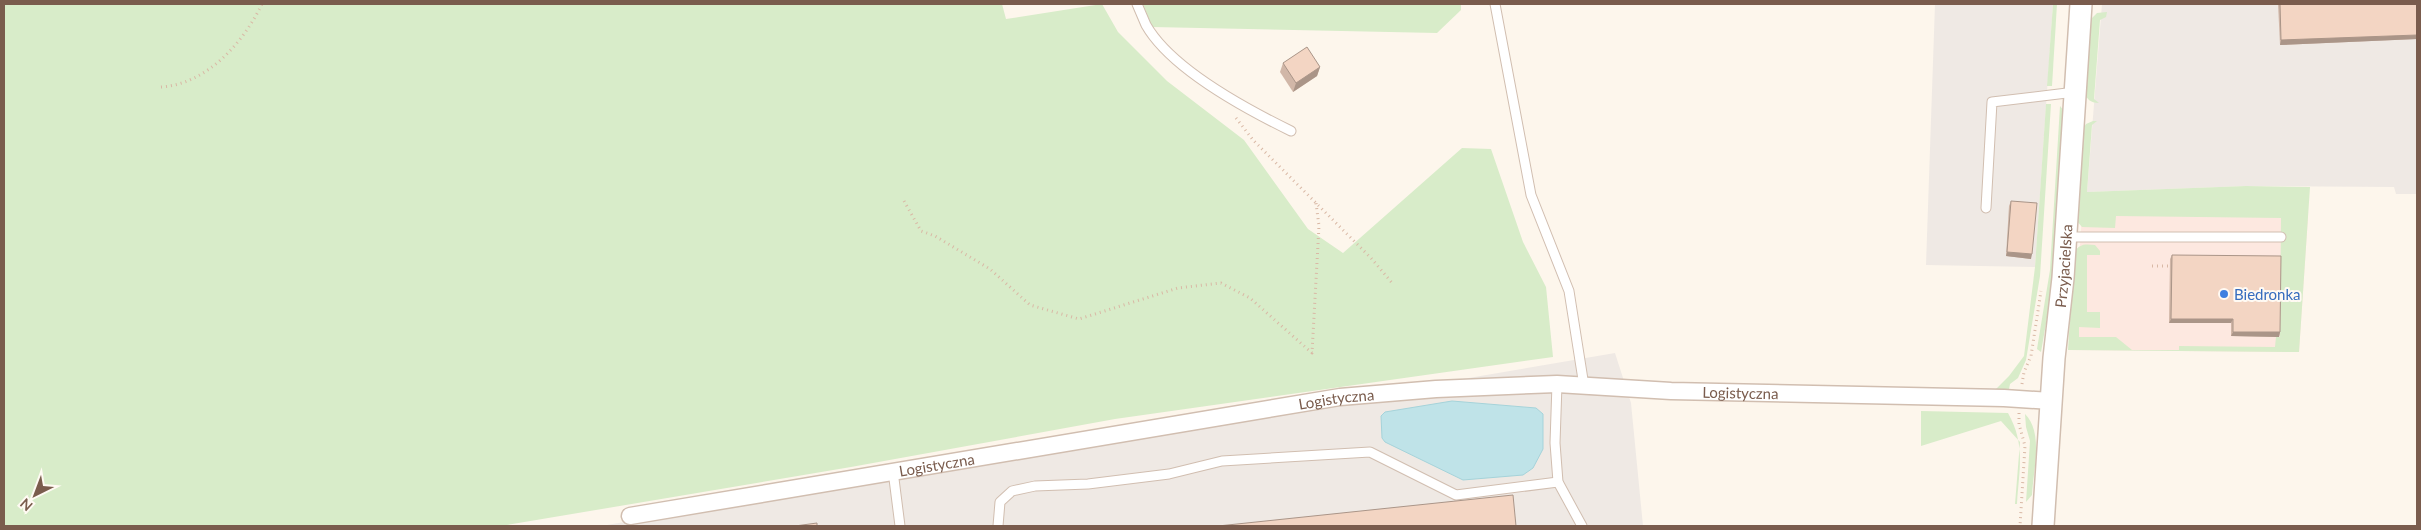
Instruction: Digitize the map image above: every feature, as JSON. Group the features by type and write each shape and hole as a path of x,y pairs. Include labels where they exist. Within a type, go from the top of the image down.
{"street":[{"name":"Przyjacielska","path":"2043,526 2051,401 2066,237 2081,4"},
{"name":"Logistyczna","path":"630,516 1340,397 1436,389 1557,384 1671,390 2009,398 2051,401"}],"lane":[{"path":"1137,4 1146,26 1166,51 1249,110 1291,131"},
{"path":"1495,4 1531,195 1569,291 1584,386"},
{"path":"1986,208 1992,102 2075,92"},
{"path":"2066,237 2281,237"},
{"path":"1557,384 1555,443 1558,482 1582,526"},
{"path":"998,526 1000,502 1012,491 1035,486 1088,484 1169,474 1222,461 1370,452 1456,495 1558,482"},
{"path":"893,471 900,526"}],"path":[{"path":"162,87 180,86 214,66 251,27 262,4"},
{"path":"1235,116 1253,140 1371,258 1393,284"},
{"path":"904,202 921,230 935,236 990,269 1030,306 1079,319 1178,288 1221,283 1250,298 1312,353 1319,226 1316,203"},
{"path":"2152,266 2170,266"},
{"path":"2021,387 2024,372 2031,356 2042,287"},
{"path":"2020,410 2019,424 2025,446 2020,526"}],"shaded area":[{"path":"1935,4 2053,4 2035,267 1926,265"},
{"path":"2102,4 2417,4 2417,194 2396,194 2394,187 2246,186 2087,192"},
{"path":"2082,215 2308,217 2299,352 2073,350"},
{"path":"1615,353 1631,403 1643,526 601,526"}],"green space":[{"path":"4,4 1002,4 1006,19 1102,4 1118,32 1167,81 1244,140 1308,229 1343,253 1462,148 1491,149 1523,242 1546,287 1553,357 1115,419 851,467 501,526 4,526"},
{"path":"1143,4 1461,4 1461,10 1437,33 1152,27"},
{"path":"2053,4 2057,4 2052,86 2047,86"},
{"path":"2107,12 2106,17 2100,20 2094,99 2099,103 2096,103 2089,100 2084,92 2090,20 2097,13"},
{"path":"2046,104 2051,104 2040,276 2026,360 2018,378 2010,384 2009,389 1996,389 2009,376 2024,356 2035,267"},
{"path":"2060,106 2064,111 2052,289 2041,352 2037,349 2050,270"},
{"path":"2097,121 2092,125 2087,192 2246,186 2310,187 2299,352 2068,350 2074,253 2078,247 2086,244 2095,245 2100,251 2100,255 2087,255 2087,312 2100,312 2100,328 2079,327 2079,337 2116,337 2132,350 2179,350 2179,346 2275,347 2276,337 2280,337 2281,218 2116,216 2115,228 2082,227 2076,220 2083,129 2086,124"},
{"path":"1921,411 2008,413 2018,440 2001,421 1921,446"},
{"path":"2025,414 2031,422 2036,442 2032,495 2026,502 2030,441"},
{"path":"2019,449 2019,480 2017,504 2015,504"}],"water":[{"path":"1452,401 1536,408 1543,414 1543,449 1533,468 1523,475 1463,480 1385,442 1382,438 1381,416 1385,412"}],"building":[{"path":"2280,4 2417,4 2417,35 2281,40"},
{"path":"1307,47 1320,67 1296,83 1283,63"},
{"path":"2011,201 2037,203 2032,254 2007,252"},
{"name":"Biedronka","path":"2172,255 2281,256 2280,332 2233,332 2233,319 2171,319"},
{"path":"1513,495 1516,526 1218,526"},
{"path":"817,523 817,526 795,526"}],"place":[{"name":"Biedronka","path":"2224,294"}]}
